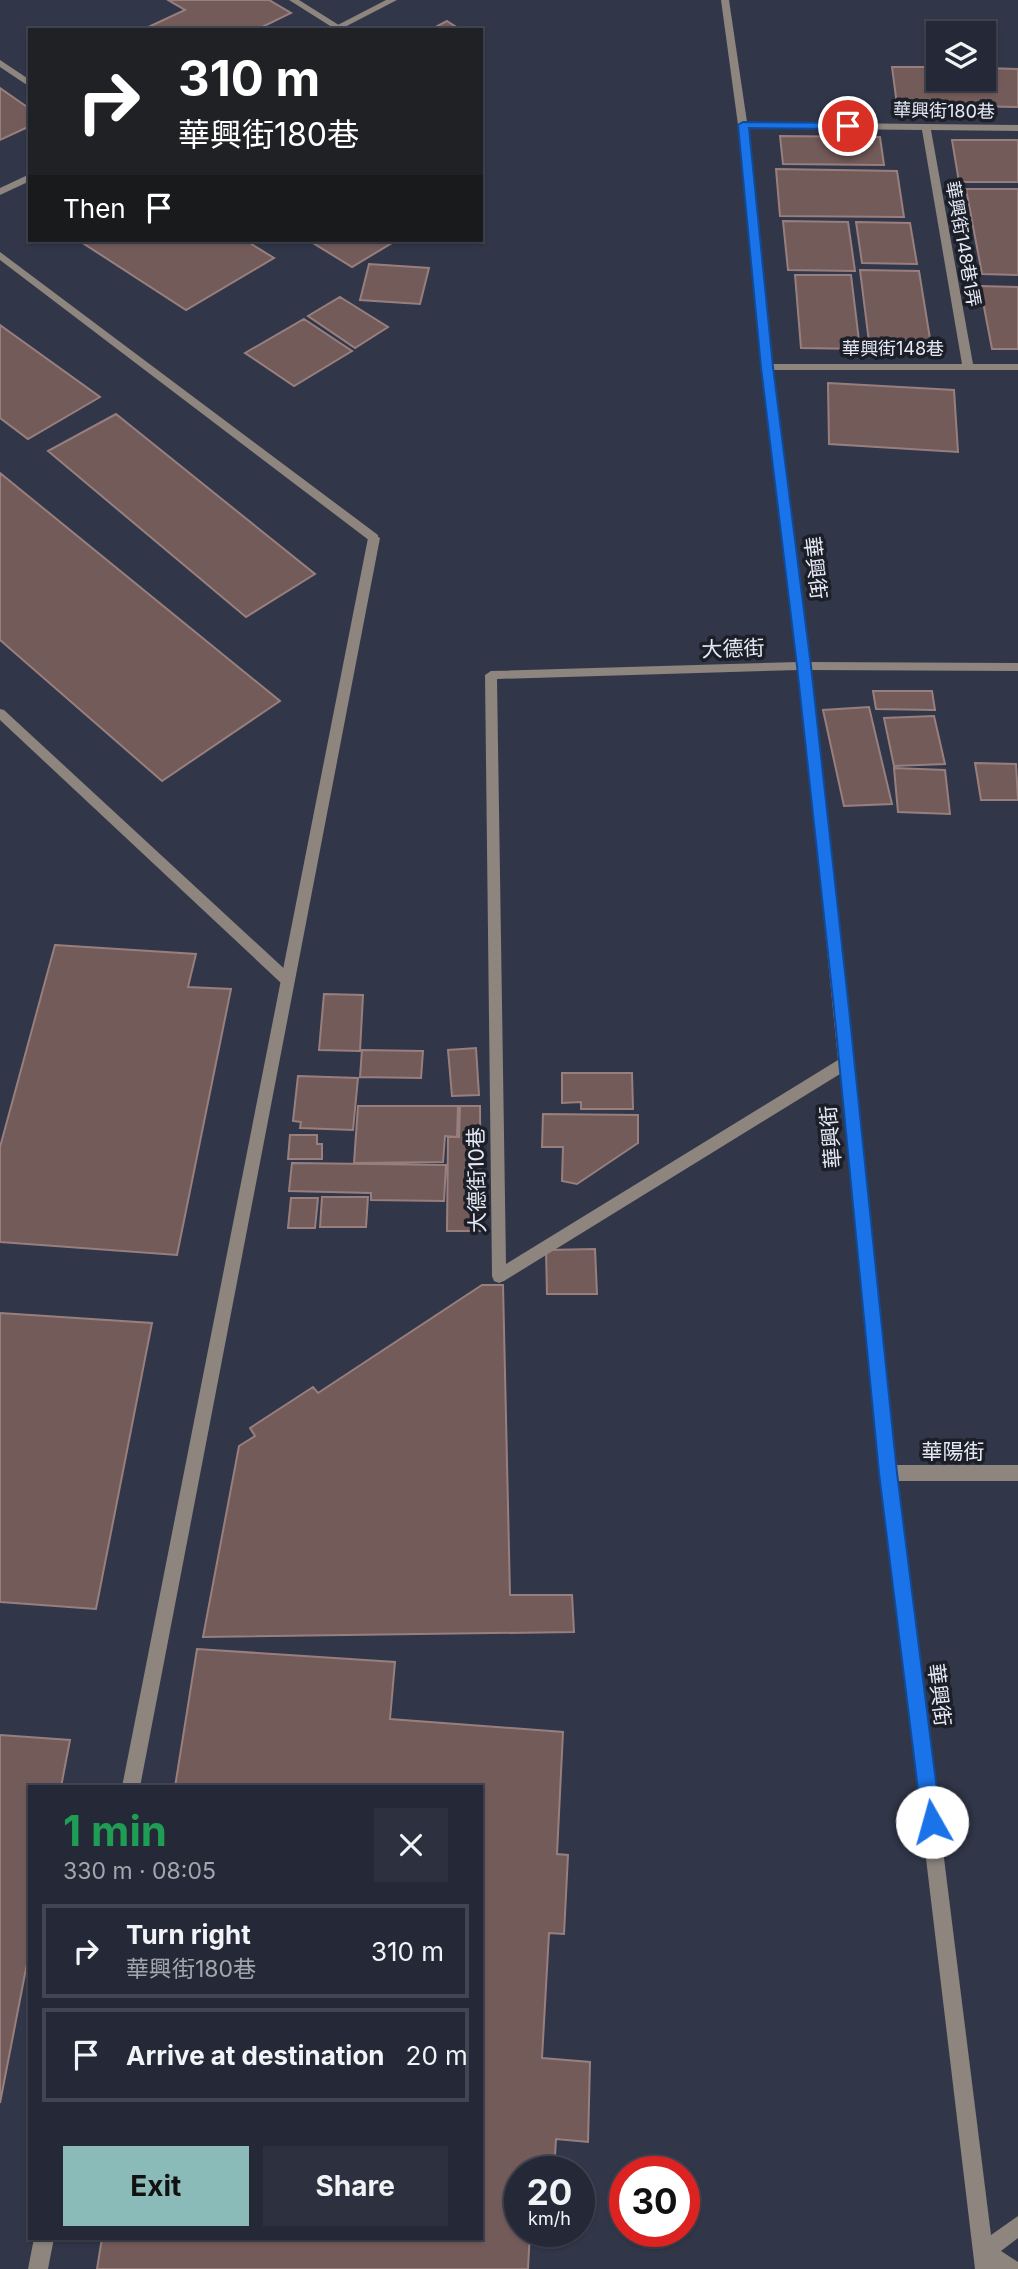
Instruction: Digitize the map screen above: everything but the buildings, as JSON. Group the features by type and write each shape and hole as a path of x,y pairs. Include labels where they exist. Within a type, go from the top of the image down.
{"street":[{"path":"293,0 335,28 393,0"},
{"name":"華興街","path":"725,0 743,125 767,367 804,666 888,1473 985,2261"},
{"path":"0,63 28,83"},
{"name":"華興街180巷","path":"743,125 1018,128"},
{"name":"華興街148巷1弄","path":"926,127 968,366"},
{"path":"0,192 28,178"},
{"path":"0,255 374,538 286,979 131,1785"},
{"name":"華興街148巷","path":"767,367 1018,367"},
{"name":"大德街","path":"491,675 804,666 1018,667"},
{"name":"大德街10巷","path":"491,675 499,1276 847,1062"},
{"path":"0,713 286,979"},
{"name":"華陽街","path":"888,1473 1018,1473"},
{"path":"1010,2269 985,2261 1018,2226"},
{"path":"38,2269 44,2240"}],"route":[{"path":"848,126 743,125 767,367 804,666 841,1009 888,1473 932,1822"}]}
